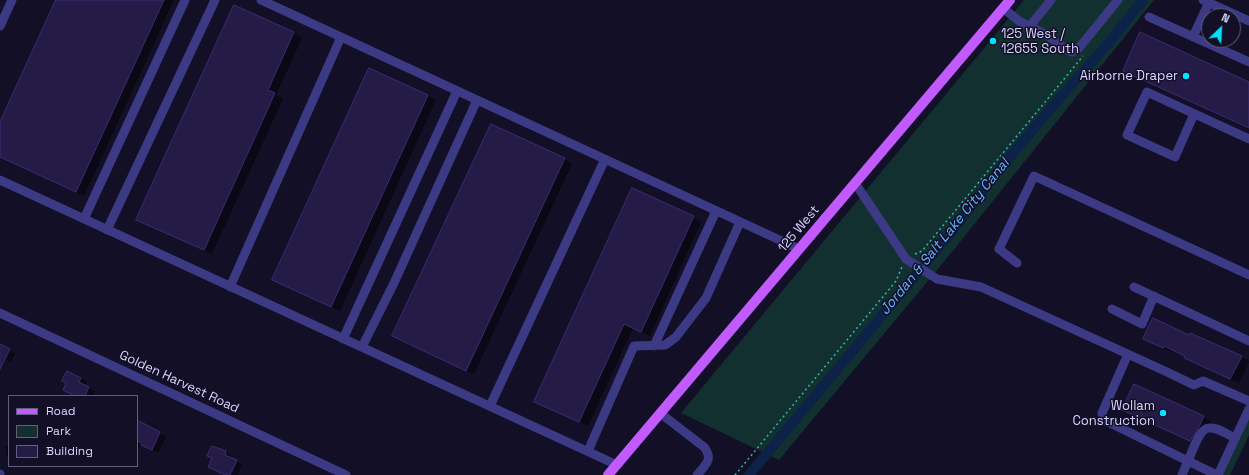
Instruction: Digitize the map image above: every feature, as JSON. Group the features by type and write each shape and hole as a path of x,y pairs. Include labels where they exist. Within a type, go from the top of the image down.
{"main road":[{"name":"125 West","path":"608,475 1010,0"}],"street":[{"path":"0,26 12,0"},
{"path":"84,219 185,0"},
{"path":"107,230 215,0"},
{"path":"261,0 799,249"},
{"path":"1030,26 1051,0"},
{"path":"1003,8 1019,21 1046,35 1065,49 1072,52 1082,52 1118,0"},
{"path":"1193,37 1207,1 1249,21"},
{"path":"1148,17 1249,62"},
{"path":"230,286 341,37"},
{"path":"343,339 457,91"},
{"path":"1194,114 1175,157 1127,135 1147,92 1249,139"},
{"path":"362,347 394,283 477,100"},
{"path":"490,406 605,159"},
{"path":"1017,263 999,249 1034,176 1249,275"},
{"path":"0,180 617,465"},
{"path":"855,183 908,260 936,279 981,287 1194,385 1203,381 1249,401"},
{"path":"654,346 716,211"},
{"path":"588,451 634,346 665,345 676,337 706,298 740,222"},
{"path":"1134,287 1249,341"},
{"path":"1112,309 1142,324 1154,296"},
{"name":"Golden Harvest Road","path":"0,313 346,475"},
{"path":"1128,354 1102,413 1104,420 1218,475 1249,409"},
{"path":"660,413 704,447 709,455 709,459 697,475"},
{"path":"1182,475 1200,434 1204,430 1209,428 1218,430 1235,438"}],"path":[{"path":"735,475 896,281 908,260 922,251 1082,52"}],"green space":[{"path":"1024,0 1154,0 952,252 779,460 681,413"},
{"path":"1249,418 1249,435 1230,475 1223,475"}],"building":[{"path":"56,0 164,0 76,192 0,157 0,122"},
{"path":"234,5 294,32 268,90 275,93 204,250 136,220"},
{"name":"Airborne Draper","path":"1140,32 1249,82 1249,128 1123,71"},
{"path":"369,68 428,95 331,307 272,280"},
{"path":"491,124 565,158 466,371 392,336"},
{"path":"632,188 694,216 641,332 624,324 579,422 534,402"},
{"path":"1153,318 1189,335 1190,333 1242,356 1230,379 1184,358 1185,356 1164,346 1163,348 1143,339"},
{"path":"0,344 10,349 0,369"},
{"path":"67,371 81,378 79,382 89,387 85,395 73,395 63,390 66,383 62,381"},
{"name":"Wollam Construction","path":"1134,384 1204,416 1190,441 1122,410"},
{"path":"138,421 160,432 152,450 141,445 142,443 138,441"},
{"path":"212,446 226,451 225,455 237,460 230,475 225,475 208,467 212,458 207,456"}],"waterway":[{"name":"Jordan & Salt Lake City Canal","path":"749,475 951,233 1002,166 1106,46 1143,0"}],"place":[{"name":"125 West / 12655 South","path":"993,41"},
{"name":"Airborne Draper","path":"1186,76"},
{"name":"Wollam Construction","path":"1163,413"}]}
